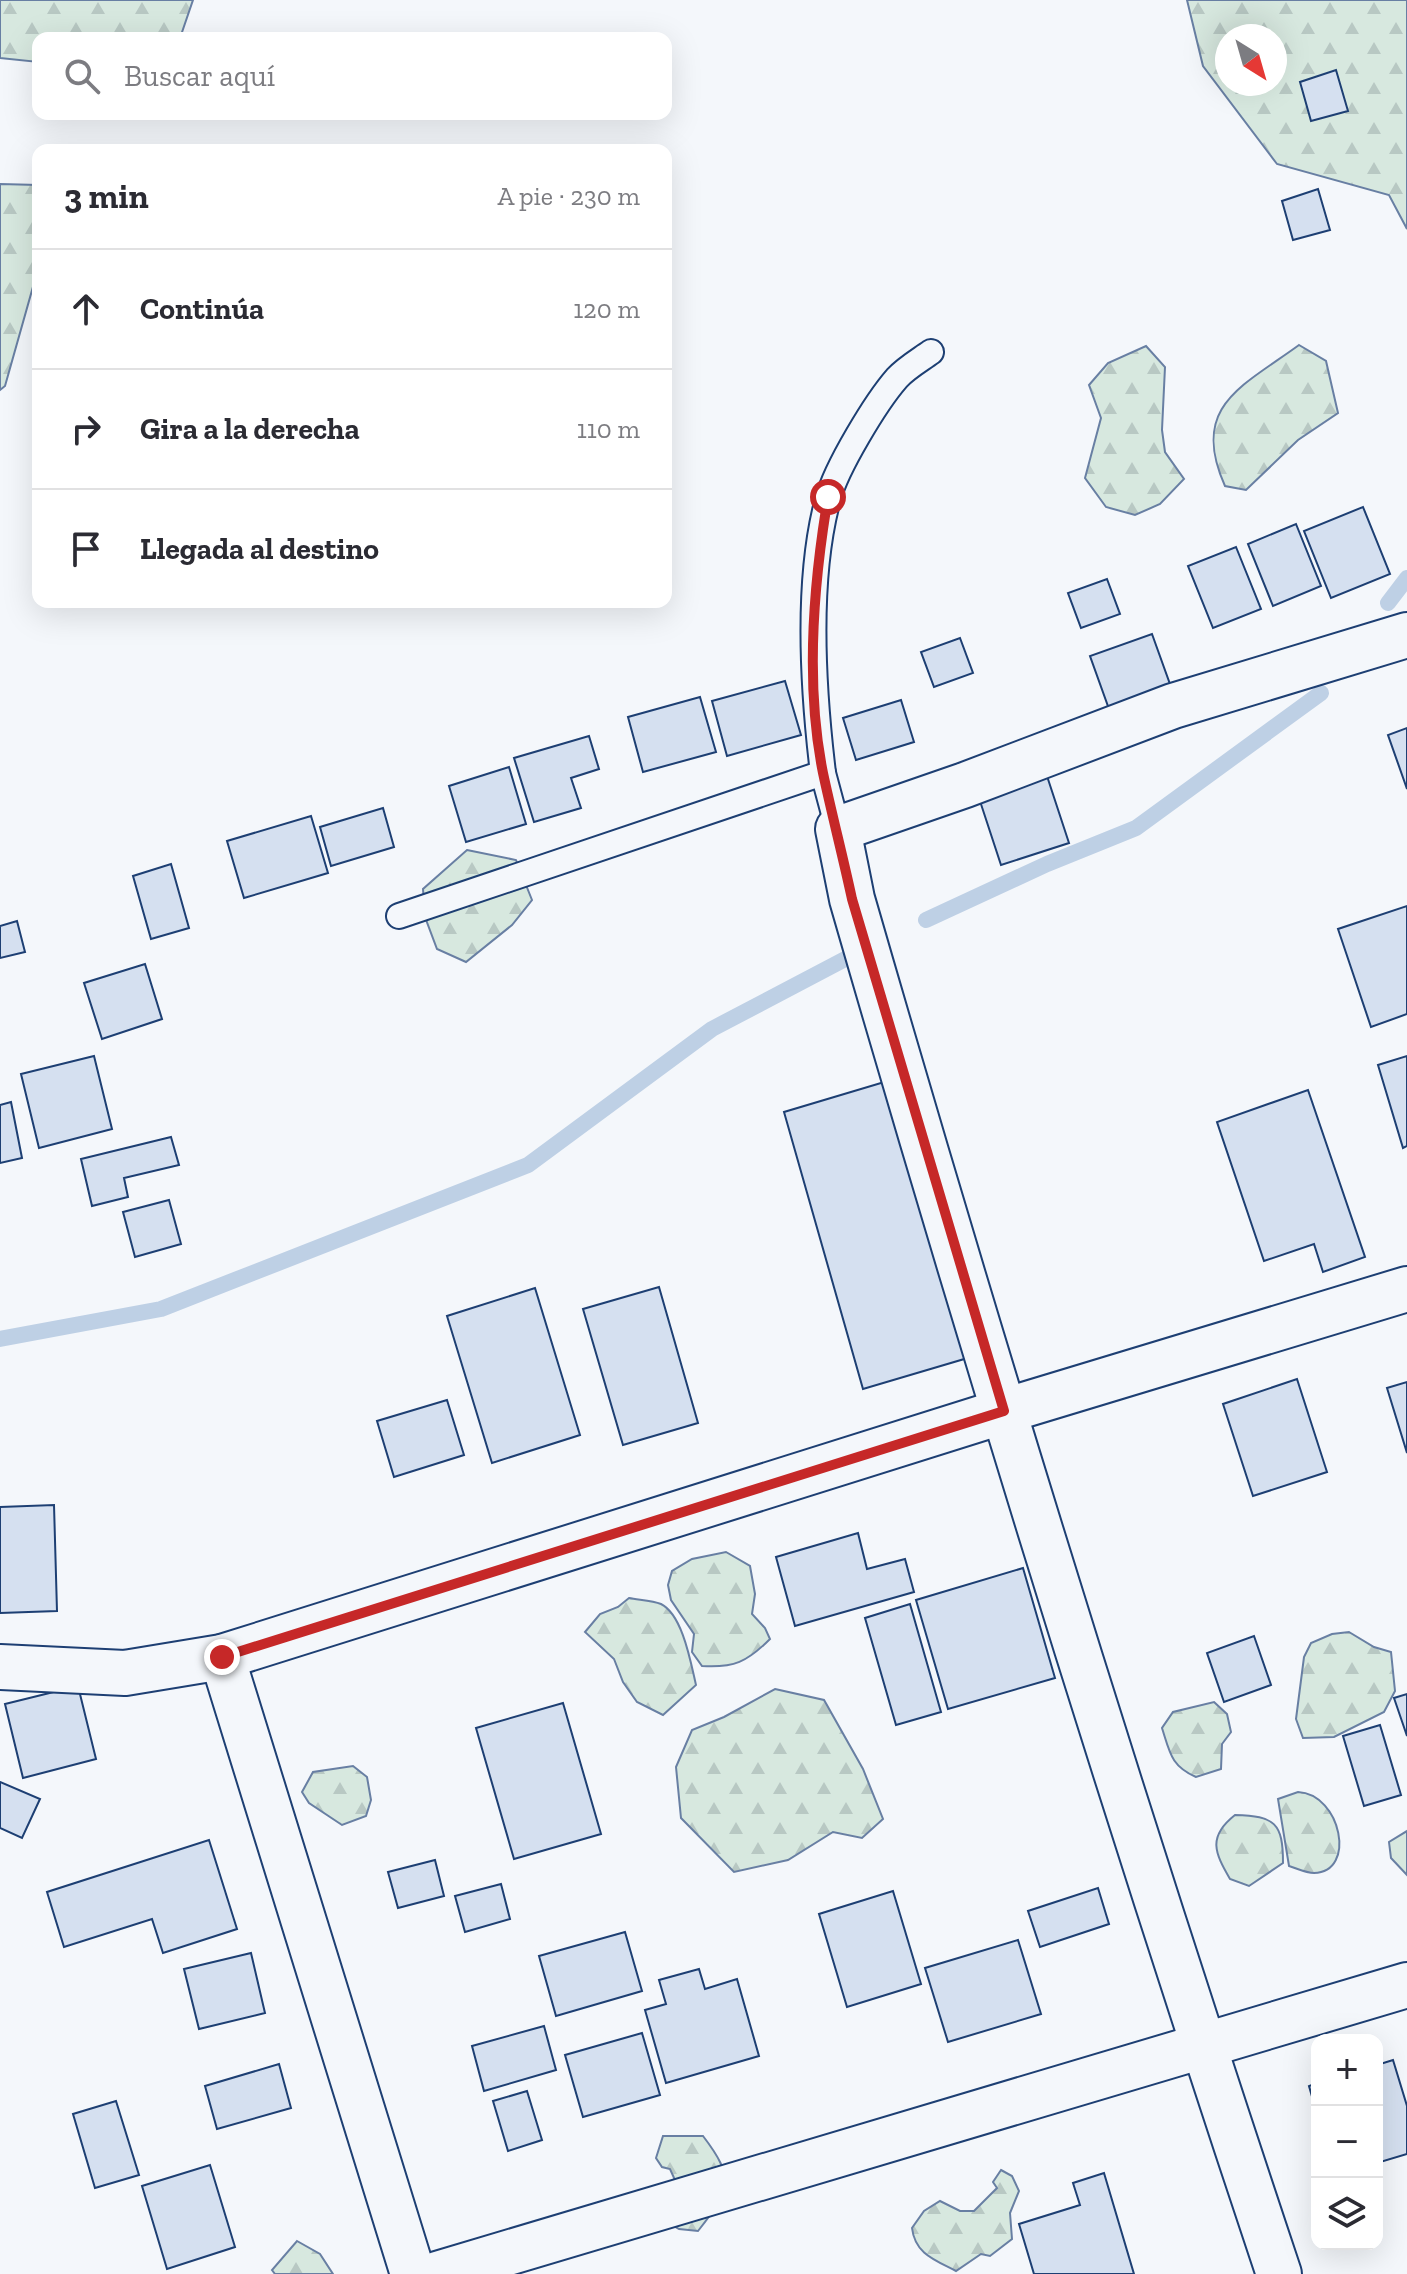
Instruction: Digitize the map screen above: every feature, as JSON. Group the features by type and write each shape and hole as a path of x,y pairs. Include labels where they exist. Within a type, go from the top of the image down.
{"street":[{"path":"1279,2274 1203,2046 1004,1411 852,899 838,829 965,785 1173,706 1407,635"},
{"path":"0,1667 125,1673 222,1657 1004,1411 1407,1289"},
{"path":"222,1657 413,2274"},
{"path":"437,2274 1407,1985"}],"lane":[{"path":"838,829 823,773 814,666 817,559 828,497 857,436 898,377 931,352"},
{"path":"399,916 823,773"}],"green space":[{"path":"0,0 193,0 182,32 32,32 32,61 0,58"},
{"path":"1187,0 1407,0 1407,229 1389,195 1277,164 1226,96 1287,96 1287,24 1215,24 1215,82 1203,66"},
{"path":"0,184 32,185 32,290 5,386 0,390"},
{"path":"1299,345 1326,361 1338,413 1298,440 1246,490 1225,486 1216,459 1214,436 1218,417 1241,387"},
{"path":"1146,346 1165,367 1162,430 1165,452 1184,479 1160,504 1135,515 1106,507 1085,478 1101,418 1089,385 1108,363"},
{"path":"467,850 516,860 532,900 512,925 466,962 437,949 425,917 423,889"},
{"path":"726,1552 750,1566 755,1594 752,1614 770,1639 739,1662 702,1666 692,1652 694,1634 671,1600 668,1585 672,1571 692,1559"},
{"path":"629,1598 661,1604 669,1610 689,1653 696,1685 663,1715 637,1702 623,1682 614,1659 585,1632 600,1614 618,1607"},
{"path":"1349,1632 1374,1647 1391,1652 1395,1691 1384,1712 1334,1737 1303,1738 1296,1719 1304,1657 1311,1643 1332,1634"},
{"path":"775,1689 824,1700 863,1769 883,1819 862,1838 833,1832 788,1860 734,1872 681,1818 676,1767 692,1730 724,1717"},
{"path":"1214,1702 1227,1714 1231,1732 1222,1744 1221,1769 1196,1777 1176,1763 1162,1728 1173,1712"},
{"path":"353,1766 367,1777 371,1800 366,1816 342,1825 309,1803 302,1792 313,1772"},
{"path":"1298,1792 1313,1796 1325,1805 1338,1833 1336,1860 1327,1869 1314,1873 1289,1866 1278,1799"},
{"path":"1235,1815 1259,1817 1274,1824 1283,1849 1283,1863 1249,1886 1230,1879 1216,1846 1220,1831"},
{"path":"1407,1831 1407,1875 1391,1858 1389,1842"},
{"path":"663,2136 703,2136 721,2163 725,2184 722,2194 698,2231 679,2229 665,2221 662,2192 675,2180 670,2169 662,2167 656,2158"},
{"path":"1001,2170 1012,2176 1019,2191 1010,2213 1012,2239 990,2256 981,2254 956,2271 922,2250 912,2228 924,2211 940,2201 960,2211 974,2211 997,2188 993,2182"},
{"path":"297,2241 320,2254 333,2274 275,2274 272,2270"}],"building":[{"path":"1336,70 1348,111 1311,121 1300,82"},
{"path":"1318,189 1330,230 1293,240 1282,201"},
{"path":"1363,507 1390,574 1331,598 1304,531"},
{"path":"1296,524 1321,586 1273,606 1248,544"},
{"path":"1236,547 1261,609 1213,628 1188,566"},
{"path":"1107,579 1120,614 1081,628 1068,593"},
{"path":"1152,634 1171,687 1109,709 1090,656"},
{"path":"960,638 973,673 934,687 921,652"},
{"path":"785,681 801,735 727,756 712,701"},
{"path":"700,697 716,752 643,772 628,717"},
{"path":"901,700 914,742 856,760 843,718"},
{"path":"1407,728 1407,789 1388,735"},
{"path":"589,736 599,769 571,778 581,808 534,822 514,758"},
{"path":"509,767 526,824 466,842 449,786"},
{"path":"1046,773 1069,843 1001,865 978,795"},
{"path":"383,808 394,847 331,866 320,827"},
{"path":"311,816 328,873 244,898 227,841"},
{"path":"171,864 189,928 151,939 133,876"},
{"path":"1407,906 1407,1014 1371,1027 1338,929"},
{"path":"17,921 25,952 0,958 0,926"},
{"path":"145,964 162,1019 102,1039 84,983"},
{"path":"94,1056 112,1129 39,1148 21,1074"},
{"path":"1407,1056 1407,1146 1403,1148 1378,1065"},
{"path":"891,1080 971,1357 863,1389 784,1112"},
{"path":"1308,1090 1365,1257 1323,1272 1314,1244 1264,1261 1217,1122"},
{"path":"11,1102 22,1158 0,1163 0,1105"},
{"path":"171,1137 179,1165 124,1178 128,1197 92,1206 81,1159"},
{"path":"169,1200 181,1244 135,1257 123,1212"},
{"path":"659,1287 698,1423 623,1445 583,1309"},
{"path":"535,1288 580,1435 492,1463 447,1316"},
{"path":"1297,1379 1327,1472 1253,1496 1223,1404"},
{"path":"1407,1382 1407,1453 1387,1388"},
{"path":"447,1400 464,1455 394,1477 377,1421"},
{"path":"54,1505 57,1611 0,1613 0,1507"},
{"path":"858,1533 867,1569 905,1559 914,1592 795,1626 776,1557"},
{"path":"1023,1568 1055,1678 948,1709 916,1600"},
{"path":"910,1604 941,1712 896,1725 865,1618"},
{"path":"1254,1636 1271,1685 1224,1702 1207,1653"},
{"path":"78,1686 96,1759 23,1778 5,1704"},
{"path":"1407,1694 1407,1736 1394,1698"},
{"path":"563,1703 601,1834 514,1859 476,1728"},
{"path":"1380,1725 1401,1795 1364,1806 1343,1736"},
{"path":"0,1782 40,1799 22,1838 0,1828"},
{"path":"209,1840 237,1929 163,1953 152,1919 64,1947 47,1892"},
{"path":"435,1860 444,1896 398,1908 388,1872"},
{"path":"501,1884 510,1919 465,1932 455,1896"},
{"path":"1098,1888 1109,1924 1040,1947 1028,1911"},
{"path":"893,1891 921,1984 847,2007 819,1914"},
{"path":"625,1932 642,1991 556,2016 539,1956"},
{"path":"1018,1940 1041,2014 948,2042 925,1968"},
{"path":"251,1953 265,2013 199,2029 184,1969"},
{"path":"699,1969 705,1989 737,1979 759,2056 666,2083 645,2010 666,2004 659,1980"},
{"path":"544,2026 556,2070 484,2091 472,2046"},
{"path":"642,2033 660,2095 583,2117 565,2055"},
{"path":"1393,2060 1407,2106 1407,2154 1383,2161 1383,2106 1383,2063"},
{"path":"279,2064 291,2108 217,2129 205,2086"},
{"path":"527,2091 542,2140 508,2151 493,2101"},
{"path":"116,2101 139,2175 95,2188 73,2114"},
{"path":"210,2165 235,2247 167,2269 142,2186"},
{"path":"1104,2173 1134,2274 1034,2274 1019,2224 1080,2205 1073,2183"}],"waterway":[{"path":"1388,603 1407,578"},
{"path":"926,920 1047,864 1136,828 1321,693"},
{"path":"0,1339 161,1309 528,1165 712,1029 849,957"}],"route":[{"path":"222,1657 1004,1411 852,899 823,773 814,666 817,559 828,497"}]}
